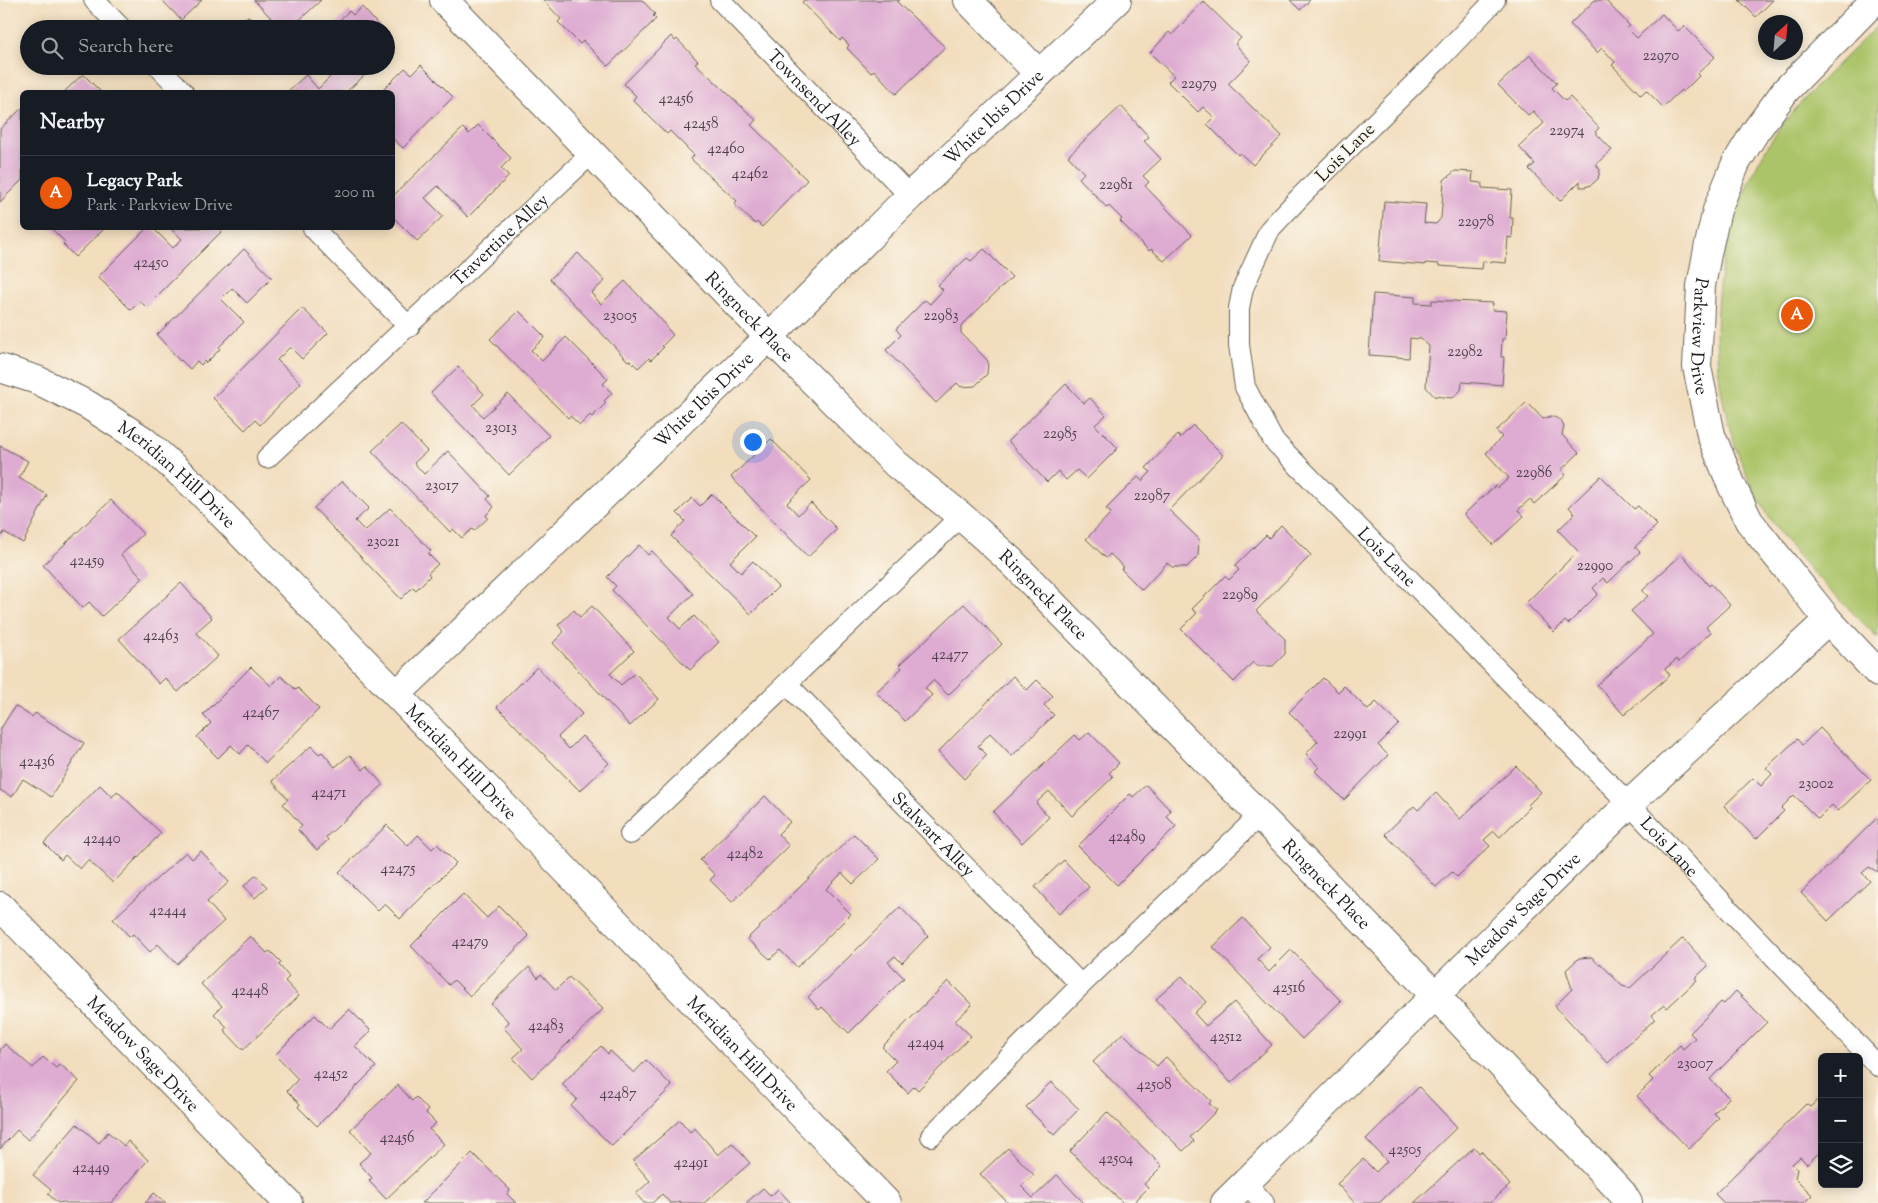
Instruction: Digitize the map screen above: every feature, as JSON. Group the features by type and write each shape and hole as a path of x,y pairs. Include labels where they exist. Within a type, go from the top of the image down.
{"street":[{"name":"Ringneck Place","path":"444,0 769,337 897,465 961,516 1011,561 1435,995 1622,1193 1628,1203"},
{"path":"968,0 1038,73"},
{"name":"White Ibis Drive","path":"398,694 769,337 910,196 1117,0"},
{"name":"Parkview Drive","path":"1875,0 1786,90 1755,132 1736,163 1717,210 1701,286 1697,367 1712,435 1732,486 1749,521 1828,620 1878,673"},
{"name":"Meridian Hill Drive","path":"0,368 37,380 88,405 143,440 199,490 398,694 887,1203"},
{"name":"Meadow Sage Drive","path":"1225,1203 1629,804 1828,620"},
{"name":"Meadow Sage Drive","path":"0,906 288,1203"}],"lane":[{"path":"94,0 113,20"},
{"name":"Townsend Alley","path":"720,0 910,196"},
{"name":"Lois Lane","path":"1495,0 1270,229 1243,288 1239,308 1239,345 1245,387 1273,440 1629,804 1878,1066"},
{"path":"167,75 181,90"},
{"name":"Travertine Alley","path":"267,458 409,327 591,154"},
{"path":"315,230 409,327"},
{"path":"630,834 961,516"},
{"name":"Stalwart Alley","path":"787,684 1081,985"},
{"path":"931,1136 1081,985 1260,815"},
{"path":"1246,1183 1264,1203"}],"green space":[{"path":"1878,25 1878,638 1826,586 1789,545 1755,492 1738,452 1725,410 1718,367 1716,323 1720,279 1729,236 1743,195 1760,159 1796,108"}],"building":[{"path":"162,0 202,0 181,20"},
{"path":"254,0 321,0 300,20 269,20 271,18"},
{"path":"543,0 642,0 655,14 653,16 656,19 608,66 583,41 580,44 558,22 561,19"},
{"path":"804,0 900,0 897,2 945,47 896,94 874,70 871,73 847,48 849,45 842,38 840,41 802,2"},
{"path":"1290,0 1310,0 1300,10"},
{"path":"1595,0 1605,0 1630,26 1627,28 1637,38 1662,14 1678,31 1684,26 1715,57 1697,74 1699,76 1683,92 1681,90 1663,107 1646,90 1641,95 1612,65 1615,62 1602,48 1597,53 1570,24"},
{"path":"1739,0 1773,0 1758,15 1756,17"},
{"path":"1203,1 1241,38 1235,44 1251,61 1228,84 1282,136 1253,165 1240,153 1238,155 1207,124 1214,117 1203,107 1198,112 1168,82 1174,76 1150,53 1169,32 1172,35"},
{"path":"362,7 374,20 340,20 349,11 353,15"},
{"path":"671,36 675,41 677,39 698,61 695,63 756,120 751,125 807,180 762,227 757,222 755,224 734,204 737,201 691,159 694,155 670,131 667,134 633,100 636,96 624,84"},
{"path":"1530,55 1557,83 1552,88 1565,101 1570,97 1599,128 1595,132 1612,150 1596,164 1600,170 1598,179 1585,187 1580,187 1580,181 1560,201 1529,169 1535,164 1519,147 1544,123 1533,111 1528,115 1498,85"},
{"path":"421,65 453,97 403,148 395,141 395,90 383,90 405,68 412,74"},
{"path":"84,75 99,90 66,90"},
{"path":"306,75 318,89 332,75 365,75 348,90 289,90"},
{"path":"1121,106 1149,137 1144,141 1161,159 1143,176 1149,182 1145,186 1192,235 1164,261 1151,249 1149,251 1120,221 1122,219 1109,206 1107,208 1079,178 1084,173 1068,156"},
{"path":"20,110 20,182 0,202 0,129"},
{"path":"478,125 511,158 501,168 509,176 468,217 438,186 425,198 443,216 417,241 395,219 395,194 463,128 469,134"},
{"path":"1455,171 1473,172 1472,182 1482,183 1482,188 1512,190 1510,218 1513,218 1512,238 1508,237 1506,263 1483,261 1482,269 1439,266 1439,264 1425,263 1425,265 1379,261 1384,201 1426,204 1424,223 1436,224 1441,218 1444,180"},
{"path":"53,230 103,230 75,257 63,244 65,242"},
{"path":"145,230 155,230 173,248 182,239 172,230 223,230 146,307 140,301 131,310 98,277"},
{"path":"244,249 272,278 247,303 232,288 221,299 244,322 206,363 204,361 201,365 197,361 190,369 180,361 157,335"},
{"path":"984,249 1012,277 961,326 961,333 988,361 987,374 975,386 961,387 957,383 936,403 886,350 901,335 896,329 925,300 930,304 943,290 938,285 967,258 971,261"},
{"path":"578,253 605,281 591,293 601,304 625,281 673,335 651,360 649,358 638,368 630,360 628,361 550,279"},
{"path":"1373,294 1415,297 1415,303 1432,304 1432,300 1493,303 1492,310 1507,311 1505,339 1502,339 1501,357 1504,357 1502,385 1462,382 1461,390 1453,398 1434,396 1426,387 1429,346 1421,339 1410,338 1409,358 1369,355"},
{"path":"302,308 328,333 302,359 290,347 277,360 301,383 260,425 255,420 245,430 213,398"},
{"path":"519,311 545,337 531,350 542,361 566,337 608,379 603,384 612,393 604,401 606,403 592,417 590,415 580,425 570,416 568,418 490,339"},
{"path":"458,367 484,394 473,405 483,417 508,394 549,436 509,475 431,393"},
{"path":"1066,384 1084,403 1090,398 1106,415 1095,425 1118,448 1087,479 1077,470 1066,480 1058,471 1047,482 1008,441"},
{"path":"1527,402 1543,419 1551,416 1561,420 1564,427 1562,435 1579,453 1561,470 1566,475 1534,504 1530,499 1518,510 1524,516 1493,545 1464,514 1496,485 1498,488 1509,478 1486,453 1502,437 1496,431"},
{"path":"401,424 427,451 414,463 424,474 448,451 490,496 487,499 494,507 486,515 488,518 474,531 472,529 462,538 453,529 450,532 372,451"},
{"path":"1193,425 1223,455 1169,510 1199,539 1198,556 1187,567 1172,567 1167,563 1142,590 1121,569 1124,567 1110,554 1106,558 1086,539 1111,513 1106,509 1138,477 1142,481 1151,472 1146,468 1178,435 1180,438"},
{"path":"771,439 811,480 787,503 798,515 811,503 837,529 808,557 731,477"},
{"path":"0,446 28,461 19,478 47,495 23,543 4,532 0,539"},
{"path":"1601,476 1634,509 1638,506 1657,525 1635,547 1640,552 1608,583 1603,578 1593,588 1598,594 1568,624 1565,621 1554,632 1526,603 1578,551 1558,530 1575,514 1569,507"},
{"path":"342,481 369,508 355,521 365,531 390,508 431,551 428,554 438,564 428,573 430,576 416,590 413,587 401,599 314,508"},
{"path":"712,494 755,537 730,562 741,573 753,561 778,587 751,614 671,536 685,521 677,513 692,498 700,506"},
{"path":"111,500 143,534 121,555 143,578 102,616 89,602 83,608 43,565"},
{"path":"1281,525 1311,555 1256,611 1285,639 1285,654 1273,666 1258,666 1253,662 1234,682 1181,629 1197,613 1192,609 1225,576 1229,580 1239,570 1235,566 1266,535 1269,538"},
{"path":"639,545 648,555 652,551 693,594 669,617 680,629 694,616 719,642 690,670 612,590 616,586 607,577"},
{"path":"1682,554 1709,586 1711,584 1730,605 1706,627 1711,632 1679,662 1677,659 1665,669 1670,675 1624,715 1597,685 1653,634 1631,611 1648,596 1642,591"},
{"path":"181,583 212,618 196,632 218,656 178,692 165,678 159,684 119,639"},
{"path":"964,604 1002,644 948,695 933,680 925,688 932,695 905,721 876,692 902,668 899,665"},
{"path":"592,606 634,651 610,674 621,685 635,673 659,699 630,726 553,643 564,632 558,625 574,610 580,617"},
{"path":"251,667 271,686 281,676 296,690 298,688 319,709 266,763 248,745 240,754 231,745 218,758 197,737 211,723 203,715"},
{"path":"537,667 582,714 558,737 569,749 582,736 609,763 580,791 497,707"},
{"path":"1013,676 1027,690 1037,680 1053,696 1044,705 1054,715 1012,756 990,733 978,746 987,755 964,779 938,752"},
{"path":"1323,678 1338,692 1344,686 1368,710 1376,702 1399,724 1378,745 1388,755 1344,800 1315,771 1319,767 1306,754 1318,741 1289,712"},
{"path":"15,706 32,717 35,713 84,743 51,797 23,779 12,797 0,790 0,730"},
{"path":"1820,728 1871,780 1838,811 1832,805 1818,819 1794,795 1781,808 1784,811 1756,839 1724,806 1753,778 1761,786 1772,774 1766,768 1797,739 1802,745"},
{"path":"1089,732 1119,763 1109,773 1113,777 1072,816 1049,791 1036,803 1049,817 1022,843 993,812 1075,735 1080,740"},
{"path":"311,746 319,754 322,752 335,767 350,755 363,770 367,766 383,785 326,837 328,840 317,850 298,830 302,826 283,804 288,799 272,781"},
{"path":"1516,766 1541,792 1528,805 1530,807 1500,837 1494,831 1484,840 1490,846 1457,877 1452,872 1436,887 1385,834 1414,806 1418,810 1436,793 1460,819"},
{"path":"100,785 112,797 117,791 161,833 113,883 88,860 80,869 65,855 61,860 44,843"},
{"path":"1146,785 1171,811 1166,816 1176,826 1117,885 1078,846 1130,794 1133,797"},
{"path":"765,796 790,822 778,834 789,846 732,902 710,880 715,875 700,860"},
{"path":"1878,817 1878,872 1869,867 1862,873 1870,881 1828,921 1801,893"},
{"path":"387,825 408,846 418,835 432,849 437,844 456,863 400,919 385,904 378,911 339,872"},
{"path":"854,834 879,859 853,884 842,873 826,889 851,914 797,967 780,950 770,959 747,939"},
{"path":"201,851 229,882 207,902 224,921 177,964 158,944 150,952 133,934 130,937 113,919 186,852 192,859"},
{"path":"1064,860 1089,887 1059,914 1035,887"},
{"path":"256,875 267,887 255,898 244,886"},
{"path":"463,894 487,918 499,906 529,936 470,996 454,980 449,985 411,946"},
{"path":"900,907 928,936 902,963 895,956 888,962 904,978 849,1033 822,1007 819,1010 808,997"},
{"path":"1243,918 1270,947 1257,959 1269,972 1291,950 1341,1001 1302,1039 1213,947"},
{"path":"250,936 267,953 270,951 281,962 279,965 289,977 285,981 299,996 243,1050 224,1030 227,1027 214,1014 222,1006 201,984"},
{"path":"1683,938 1708,966 1695,978 1697,980 1667,1008 1664,1005 1652,1015 1655,1019 1608,1063 1555,1006 1572,989 1566,970 1579,958 1592,957 1622,986 1630,988"},
{"path":"529,967 538,978 541,974 556,990 569,977 603,1009 532,1078 513,1058 523,1049 504,1028 509,1022 491,1004"},
{"path":"1182,976 1206,1002 1194,1013 1206,1026 1234,1002 1272,1045 1231,1083 1156,999"},
{"path":"948,981 972,1005 955,1021 971,1036 918,1090 914,1086 908,1093 886,1071 896,1061 882,1047"},
{"path":"1736,991 1767,1022 1710,1079 1729,1098 1714,1113 1719,1118 1689,1149 1637,1096 1653,1080 1649,1076 1680,1045 1683,1049 1695,1038 1690,1033 1721,1002 1724,1004"},
{"path":"349,1009 371,1031 355,1046 376,1067 317,1126 298,1107 300,1104 287,1091 298,1079 275,1055 315,1015 329,1029"},
{"path":"1123,1033 1157,1066 1166,1057 1211,1101 1209,1104 1217,1110 1190,1137 1194,1141 1183,1151 1093,1062"},
{"path":"5,1044 33,1068 43,1057 56,1068 60,1064 79,1081 28,1140 17,1130 0,1149 0,1050"},
{"path":"601,1046 608,1054 610,1051 634,1073 646,1060 672,1086 612,1146 571,1106 577,1099 562,1084"},
{"path":"1051,1082 1079,1109 1054,1135 1026,1107"},
{"path":"398,1085 412,1101 416,1097 428,1110 426,1113 436,1123 429,1129 444,1144 386,1199 369,1181 372,1178 359,1163 371,1153 350,1130"},
{"path":"1419,1087 1457,1127 1379,1203 1355,1203 1337,1184 1363,1159 1376,1172 1387,1161 1366,1139"},
{"path":"1818,1100 1818,1154 1807,1164 1800,1157 1792,1164 1797,1169 1795,1178 1812,1195 1804,1203 1724,1203 1715,1194 1806,1104 1810,1107"},
{"path":"1107,1112 1162,1166 1144,1184 1148,1188 1133,1203 1123,1203 1070,1151"},
{"path":"680,1120 690,1132 695,1128 718,1155 732,1143 750,1163 704,1203 681,1203 679,1201 677,1203 670,1203 662,1194 652,1203 644,1203 636,1194 650,1181 633,1161"},
{"path":"77,1124 99,1143 108,1132 124,1146 128,1141 148,1160 111,1203 58,1203 48,1194 51,1190 33,1175"},
{"path":"1474,1147 1479,1153 1481,1151 1510,1185 1490,1203 1414,1203"},
{"path":"1008,1148 1034,1175 1021,1186 1033,1198 1057,1175 1084,1203 1008,1203 980,1174"},
{"path":"472,1153 510,1190 507,1194 516,1203 422,1203"},
{"path":"763,1188 771,1196 778,1189 791,1203 746,1203"},
{"path":"154,1193 166,1203 145,1203"}],"place":[{"name":"Legacy Park","path":"1797,315"}]}
